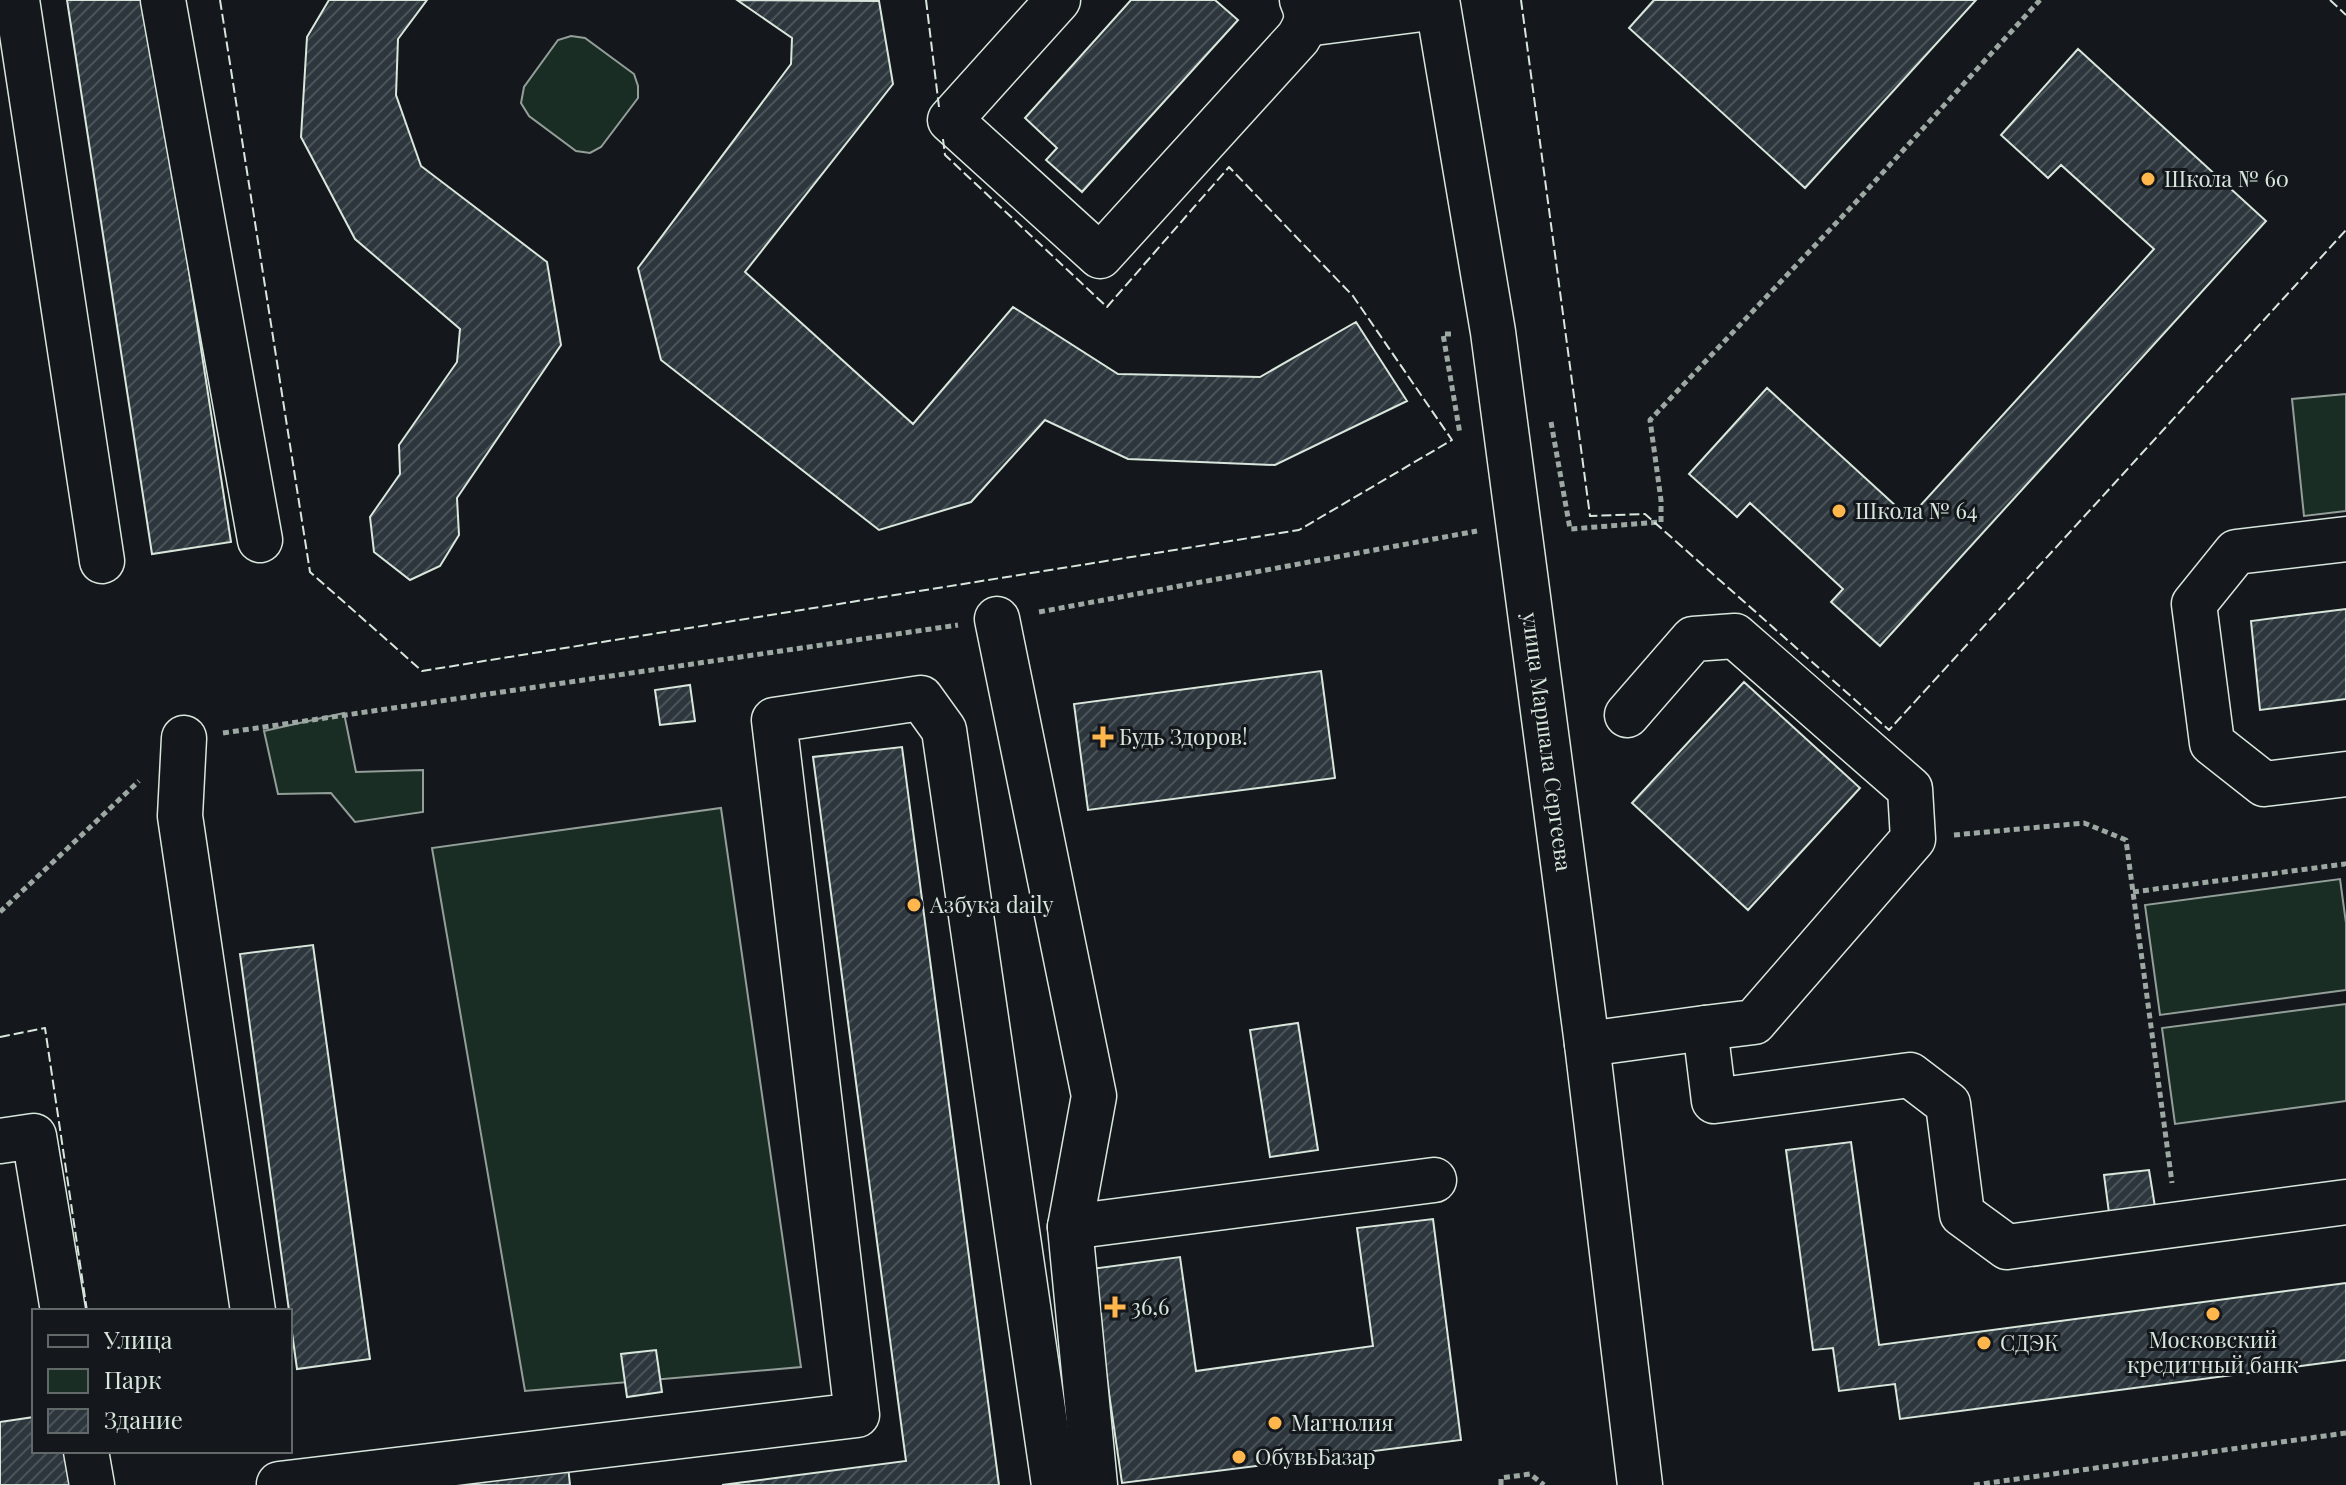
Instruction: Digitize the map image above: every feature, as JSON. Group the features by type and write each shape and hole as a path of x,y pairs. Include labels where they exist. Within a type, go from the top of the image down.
{"street":[{"path":"17,0 102,561"},
{"path":"163,0 260,540"},
{"path":"1058,0 950,120 1100,256 1298,38 1304,12 1437,3"},
{"name":"улица Маршала Сергеева","path":"1437,3 1493,332 1587,1044 1640,1485"},
{"path":"2346,539 2236,552 2194,604 2212,743 2264,784 2346,774"},
{"path":"997,619 1094,1096 1070,1227 1095,1485"},
{"path":"1587,1044 1754,1022 1913,839 1910,789 1735,636 1693,639 1627,715"},
{"path":"274,1453 279,1484 857,1415 774,720 921,698 944,730 1054,1485"},
{"path":"184,738 180,816 253,1309"},
{"path":"1705,1028 1714,1101 1910,1075 1948,1104 1962,1214 2007,1247 2346,1202"},
{"path":"0,1141 34,1136 63,1309"},
{"path":"1070,1227 1434,1180"},
{"path":"86,1453 92,1485"}],"path":[{"path":"1551,421 1570,529 1661,522 1650,420 1856,202 2040,0"},
{"path":"0,912 184,738 997,619 1477,531"},
{"path":"1913,839 2084,823 2126,840 2168,1151"},
{"path":"2133,892 2345,864 2346,869"},
{"path":"1974,1485 2346,1433"},
{"path":"1501,1485 1501,1478 1530,1474 1544,1485"}],"green space":[{"path":"571,36 585,38 634,74 638,86 638,98 601,147 590,153 576,151 529,116 521,103 524,87 558,40"},
{"path":"2346,394 2346,511 2304,516 2292,399"},
{"path":"344,713 356,772 423,770 423,812 355,822 331,793 278,794 264,731"},
{"path":"721,808 801,1367 525,1391 432,848"},
{"path":"2340,879 2346,923 2346,990 2160,1015 2145,905"},
{"path":"2346,1004 2346,1101 2175,1124 2162,1028"}],"building":[{"path":"67,0 147,0 231,542 152,554"},
{"path":"329,0 427,0 398,39 396,95 421,166 547,262 561,345 457,498 459,535 440,566 410,580 374,552 370,517 400,474 399,445 457,362 460,329 355,239 301,137 307,37"},
{"path":"737,0 879,1 893,84 745,272 913,424 1013,307 1118,374 1260,377 1356,322 1407,401 1275,465 1128,459 1045,420 971,502 879,530 661,360 638,268 791,64 792,38"},
{"path":"1131,0 1215,0 1238,20 1082,192 1046,160 1057,148 1025,118"},
{"path":"1654,0 1976,0 1805,188 1629,28"},
{"path":"2078,49 2266,221 1880,646 1831,602 1843,589 1750,503 1737,517 1689,474 1767,388 1909,518 2154,249 2061,165 2048,178 2001,135"},
{"path":"2346,609 2346,699 2260,710 2251,621"},
{"path":"1321,671 1335,778 1088,810 1074,704"},
{"path":"1744,682 1860,788 1748,910 1632,803"},
{"path":"690,685 695,721 660,725 655,690"},
{"path":"902,747 999,1485 722,1485 906,1461 813,757"},
{"path":"313,945 370,1359 297,1369 292,1309 289,1309 240,954"},
{"path":"1298,1023 1318,1150 1270,1157 1250,1030"},
{"path":"1851,1142 1879,1345 2346,1283 2346,1360 1900,1419 1895,1384 1839,1391 1833,1348 1813,1350 1786,1150"},
{"path":"2149,1170 2155,1207 2109,1213 2104,1175"},
{"path":"1433,1219 1461,1440 1122,1483 1091,1269 1180,1257 1196,1371 1373,1346 1357,1228"},
{"path":"656,1350 662,1392 627,1397 621,1354"},
{"path":"32,1417 32,1453 65,1453 70,1485 0,1485 0,1422"},
{"path":"568,1466 570,1485 406,1485"}],"fence":[{"path":"220,0 310,572 422,671 1299,530 1452,440 1353,296 1229,167 1107,307 945,155 943,139"},
{"path":"926,0 939,107"},
{"path":"1521,0 1590,516 1645,514 1889,730 2346,230"},
{"path":"2330,0 2346,15"},
{"path":"0,1037 45,1028 87,1309"}],"place":[{"name":"Школа № 60","path":"2148,179"},
{"name":"Школа № 64","path":"1839,511"},
{"name":"Будь Здоров!","path":"1103,737"},
{"name":"Азбука daily","path":"914,905"},
{"name":"36,6","path":"1115,1307"},
{"name":"Московский кредитный банк","path":"2213,1314"},
{"name":"СДЭК","path":"1984,1343"},
{"name":"Магнолия","path":"1275,1423"},
{"name":"ОбувьБазар","path":"1239,1457"}]}
